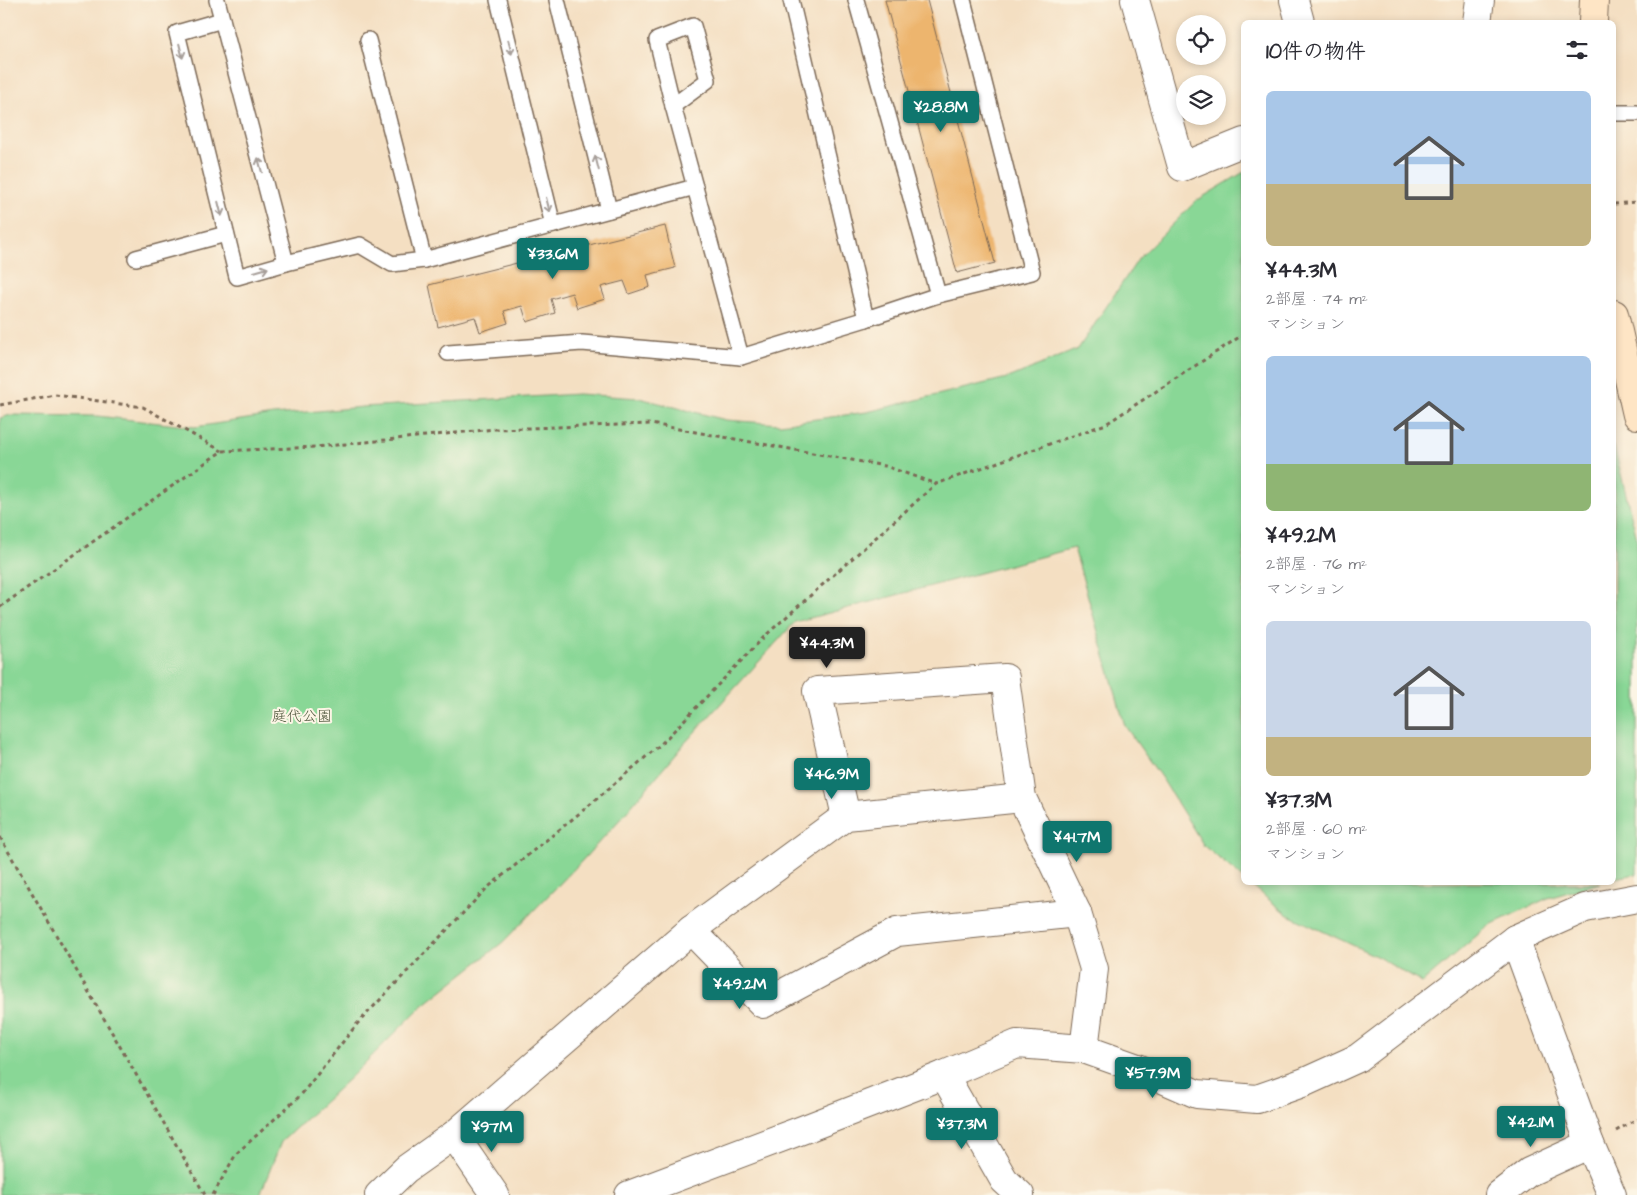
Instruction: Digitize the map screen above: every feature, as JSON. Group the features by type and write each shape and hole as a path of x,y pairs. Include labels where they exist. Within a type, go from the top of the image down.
{"street":[{"path":"1135,0 1182,167 1241,143"},
{"path":"1294,0 1299,20"},
{"path":"1476,20 1480,0"},
{"path":"1592,20 1594,0"},
{"path":"1616,323 1637,415"},
{"path":"846,816 817,691 1005,678 1022,798 1077,913 1094,969 1084,1049"},
{"path":"379,1195 406,1169 454,1135 692,930 846,816 1022,798"},
{"path":"629,1195 811,1127 1017,1044 1084,1049 1140,1069 1197,1094 1257,1099 1305,1082 1358,1058 1515,938 1585,908 1637,898"},
{"path":"692,930 764,1004 897,932 1077,913"},
{"path":"1515,938 1590,1144 1612,1195"},
{"path":"944,1075 1004,1180 1020,1195"},
{"path":"454,1135 494,1195"},
{"path":"1499,1195 1529,1172 1590,1144"}],"lane":[{"path":"217,0 286,262"},
{"path":"498,0 553,225"},
{"path":"557,0 609,210"},
{"path":"791,0 866,319"},
{"path":"856,0 938,295"},
{"path":"448,353 582,343 740,357 938,295 1032,272 963,0"},
{"path":"222,20 177,33 237,277 286,262 360,244 392,264 424,260 695,187"},
{"path":"673,106 708,80 693,26 657,40 673,106 740,357"},
{"path":"368,40 424,260"},
{"path":"1616,113 1637,113"},
{"path":"136,258 226,234"}],"path":[{"path":"1616,204 1637,202"},
{"path":"213,1195 236,1154 301,1095 357,1024 486,889 661,744 766,635 936,484 1106,424 1241,336"},
{"path":"0,405 55,395 144,408 222,451 316,446 495,429 651,424 885,466 936,484"},
{"path":"0,607 222,451"},
{"path":"0,837 205,1195"}],"green space":[{"name":"庭代公園","path":"1241,174 1241,877 1204,846 1163,780 1125,726 1074,548 795,622 684,744 624,815 503,942 421,1007 352,1076 281,1142 260,1195 0,1195 0,418 11,415 97,416 195,427 273,415 363,407 578,394 639,398 726,420 780,424 867,412 1011,377 1078,349 1139,258 1196,201"},
{"path":"1616,454 1637,539 1637,874 1616,878"},
{"path":"1250,885 1593,885 1548,898 1488,926 1422,983 1378,957 1288,915"}],"building":[{"path":"885,0 927,0 995,263 957,273"},
{"path":"665,226 675,268 647,275 650,287 629,294 624,281 601,287 605,299 577,308 572,293 551,299 555,313 527,322 522,306 504,311 508,323 480,332 475,317 438,327 429,285"}]}
